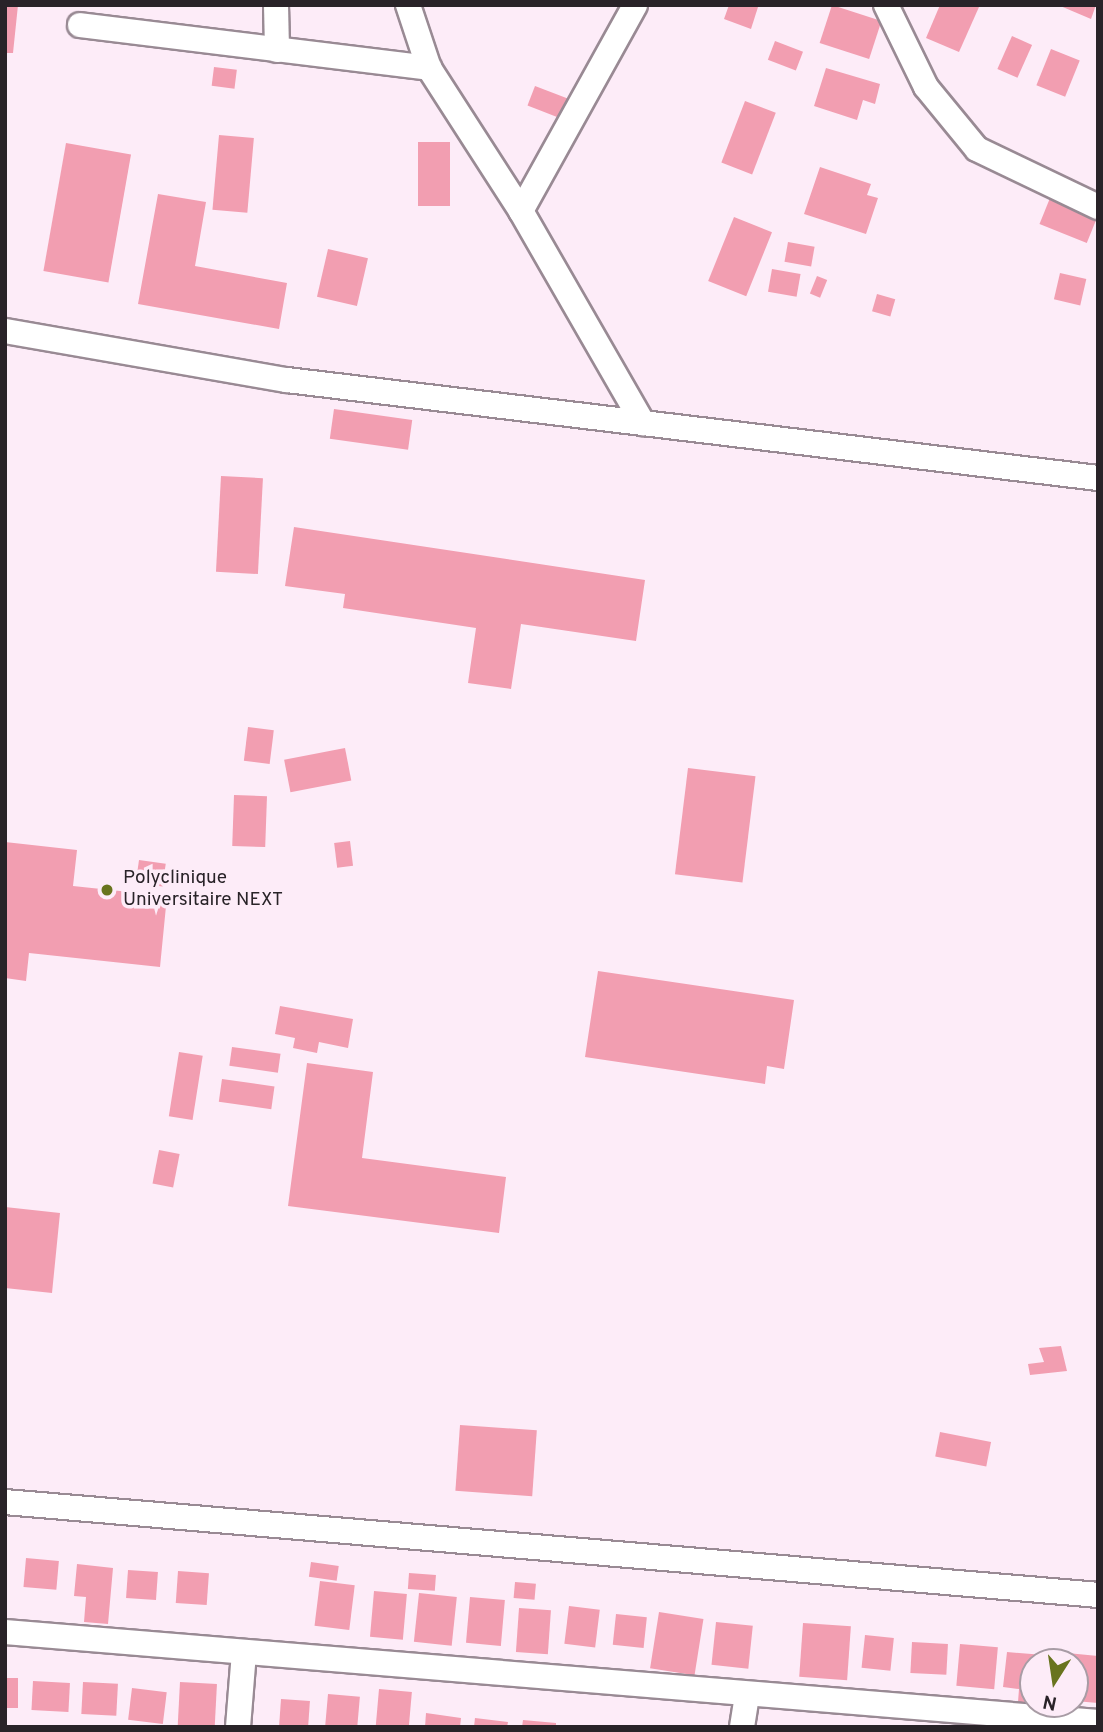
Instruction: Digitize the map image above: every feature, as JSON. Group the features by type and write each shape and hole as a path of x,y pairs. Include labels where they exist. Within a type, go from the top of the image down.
{"street":[{"path":"276,5 277,50"},
{"path":"408,5 429,68 521,211 643,423"},
{"path":"521,211 635,5"},
{"path":"886,5 926,87 977,149 1098,207"},
{"path":"80,25 429,68"},
{"path":"5,331 287,380 1098,478"},
{"path":"5,1502 1098,1595"},
{"path":"5,1632 1098,1722"},
{"path":"238,1727 244,1652"},
{"path":"743,1727 747,1695"}],"building":[{"path":"5,5 18,5 13,53 5,53"},
{"path":"729,5 758,7 751,29 724,19"},
{"path":"832,5 881,21 869,59 820,43"},
{"path":"940,5 979,7 959,52 926,38"},
{"path":"1058,5 1096,5 1091,19"},
{"path":"1012,36 1032,45 1017,78 997,69"},
{"path":"775,41 803,52 796,70 768,60"},
{"path":"1051,49 1080,61 1065,97 1036,85"},
{"path":"214,67 237,70 235,89 212,86"},
{"path":"826,68 880,84 875,104 863,100 857,120 814,106"},
{"path":"535,86 574,101 567,121 527,106"},
{"path":"745,101 776,113 752,174 721,163"},
{"path":"219,135 254,138 247,213 212,210"},
{"path":"418,142 450,142 450,206 418,206"},
{"path":"66,143 131,154 108,282 43,271"},
{"path":"820,167 871,184 867,195 878,198 866,234 804,214"},
{"path":"158,194 206,202 195,266 287,283 279,329 138,304"},
{"path":"1050,198 1097,217 1087,243 1040,224"},
{"path":"734,217 772,232 746,296 708,281"},
{"path":"788,242 815,247 811,266 785,262"},
{"path":"328,249 368,258 357,306 317,297"},
{"path":"772,269 801,274 797,297 768,292"},
{"path":"1060,273 1086,279 1080,305 1054,299"},
{"path":"817,276 827,280 820,298 810,294"},
{"path":"877,294 895,299 890,317 872,311"},
{"path":"334,409 412,420 408,450 330,439"},
{"path":"221,476 263,478 258,574 216,572"},
{"path":"294,527 645,580 636,641 521,624 511,689 468,683 476,628 343,608 345,594 285,586"},
{"path":"248,727 274,730 270,764 244,761"},
{"path":"345,748 351,780 290,792 284,760"},
{"path":"688,768 755,776 742,882 675,874"},
{"path":"234,795 267,796 265,847 232,846"},
{"path":"350,841 353,866 337,868 334,843"},
{"path":"5,842 77,850 73,886 167,896 160,967 29,953 26,981 5,978"},
{"path":"139,860 166,864 163,887 136,883"},
{"path":"598,971 794,1000 784,1069 767,1066 765,1084 585,1057"},
{"path":"280,1006 353,1019 348,1048 319,1042 317,1053 293,1048 295,1038 275,1034"},
{"path":"232,1047 281,1054 278,1073 229,1066"},
{"path":"179,1052 203,1056 193,1120 169,1116"},
{"path":"307,1063 373,1072 362,1158 506,1177 499,1233 288,1206"},
{"path":"222,1079 274,1086 271,1109 219,1102"},
{"path":"159,1150 180,1154 173,1187 153,1183"},
{"path":"5,1207 60,1213 52,1293 5,1288"},
{"path":"1061,1346 1067,1371 1030,1375 1028,1364 1044,1362 1039,1348"},
{"path":"460,1425 537,1430 532,1496 455,1491"},
{"path":"940,1432 991,1442 986,1466 935,1457"},
{"path":"26,1558 59,1561 56,1590 23,1587"},
{"path":"311,1562 339,1566 337,1581 309,1577"},
{"path":"77,1564 113,1568 108,1624 84,1622 86,1597 74,1596"},
{"path":"128,1570 158,1572 156,1600 126,1598"},
{"path":"178,1571 209,1573 207,1605 176,1603"},
{"path":"409,1573 436,1575 435,1591 408,1589"},
{"path":"320,1581 355,1585 349,1630 315,1626"},
{"path":"515,1582 536,1584 535,1600 514,1598"},
{"path":"374,1591 407,1594 403,1640 370,1637"},
{"path":"419,1593 457,1597 452,1646 414,1642"},
{"path":"470,1597 505,1600 501,1646 466,1643"},
{"path":"569,1606 600,1610 595,1647 564,1644"},
{"path":"519,1608 551,1610 548,1654 516,1652"},
{"path":"659,1612 703,1619 695,1675 650,1668"},
{"path":"616,1614 647,1617 644,1648 613,1645"},
{"path":"716,1622 753,1626 748,1669 712,1665"},
{"path":"803,1623 851,1626 847,1680 799,1677"},
{"path":"865,1635 894,1638 890,1671 862,1668"},
{"path":"912,1642 948,1644 946,1675 910,1673"},
{"path":"960,1644 998,1647 994,1689 956,1686"},
{"path":"1007,1652 1019,1653 1019,1689 1003,1687"},
{"path":"1089,1655 1098,1656 1098,1703 1089,1702"},
{"path":"5,1678 18,1678 18,1708 5,1708"},
{"path":"33,1681 70,1683 68,1712 31,1710"},
{"path":"83,1682 118,1684 116,1716 81,1714"},
{"path":"180,1682 217,1684 215,1727 178,1726"},
{"path":"132,1688 167,1692 163,1724 128,1720"},
{"path":"379,1689 412,1692 409,1727 376,1727"},
{"path":"328,1694 360,1697 357,1727 325,1727"},
{"path":"281,1699 310,1701 308,1727 279,1727"},
{"path":"426,1713 461,1718 460,1727 425,1727"},
{"path":"475,1718 508,1722 507,1727 474,1727"},
{"path":"523,1720 556,1723 556,1727 522,1727"}],"place":[{"name":"Polyclinique Universitaire NEXT","path":"107,890"}]}
